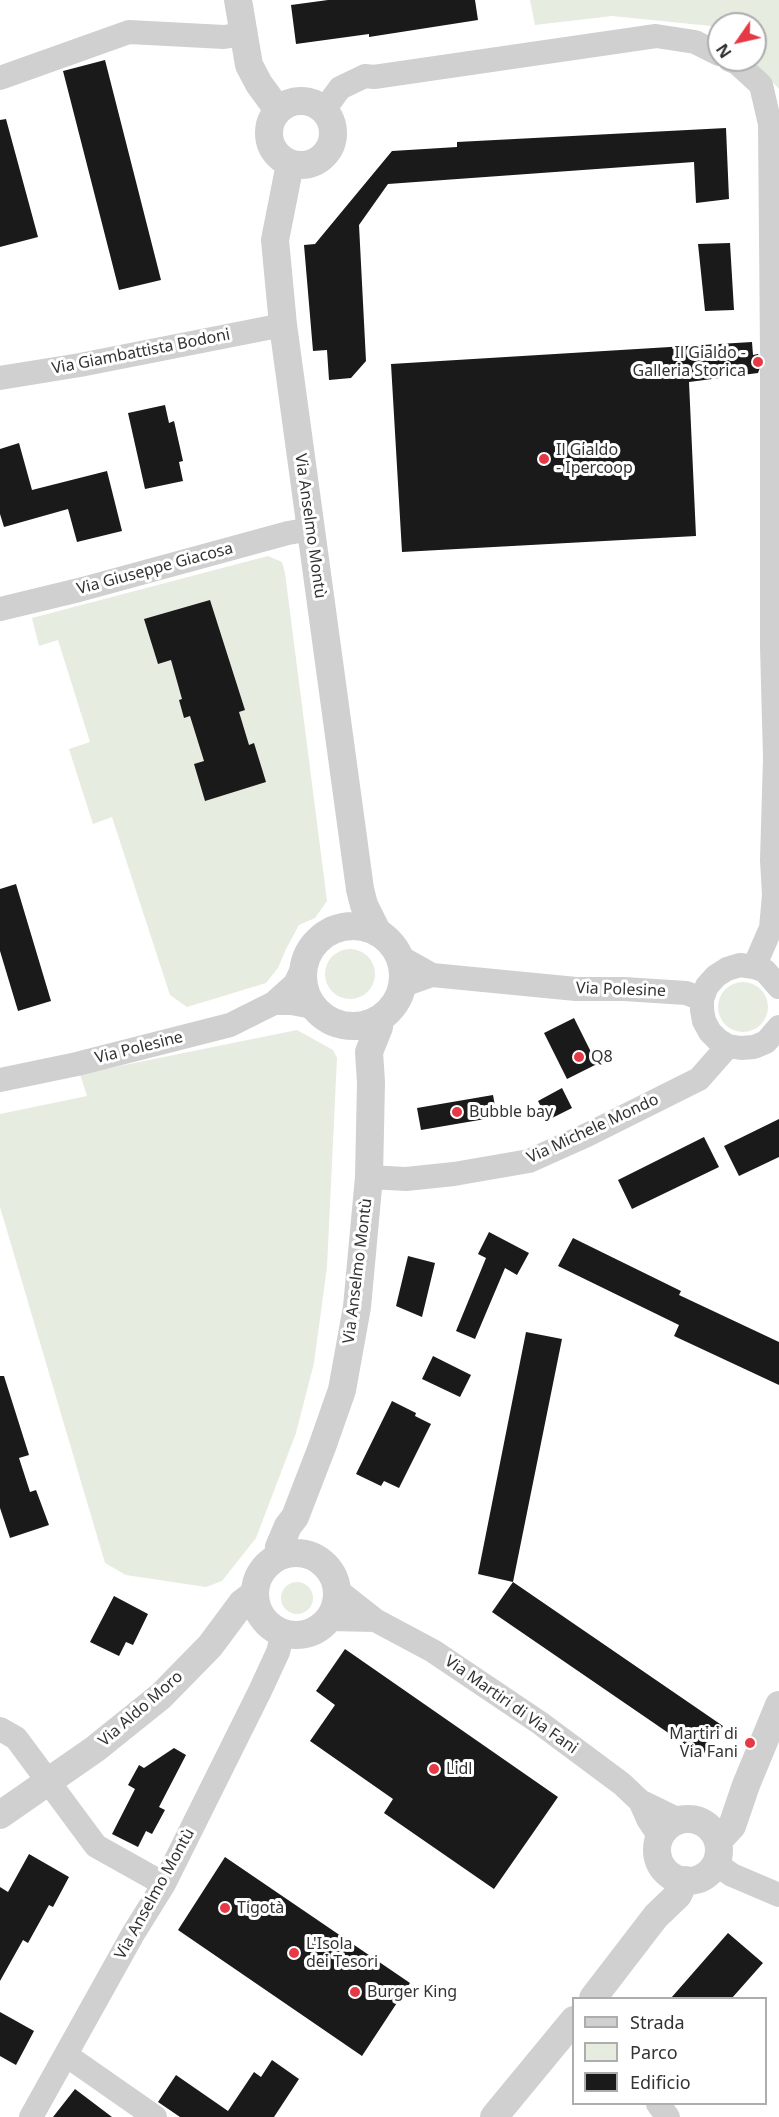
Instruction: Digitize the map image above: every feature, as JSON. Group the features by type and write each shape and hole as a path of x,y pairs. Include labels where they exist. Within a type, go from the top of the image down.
{"street":[{"path":"238,0 249,65 259,84 278,110"},
{"path":"0,78 129,32 225,37 243,34"},
{"path":"324,110 340,88 365,76 374,77 657,36 694,42 707,48"},
{"path":"747,72 761,85 770,124 772,362 772,646 775,758 772,860 774,895 771,928 754,967"},
{"path":"296,100 306,100 324,110 334,130 329,151 321,159 312,164 290,164 273,150 269,140 269,129 278,110 296,100"},
{"name":"Via Anselmo Montù","path":"290,164 274,240 283,325 360,889 364,905 378,933"},
{"name":"Via Giambattista Bodoni","path":"0,378 80,365 283,325"},
{"name":"Via Giuseppe Giacosa","path":"0,609 288,533 310,530"},
{"name":"Via Anselmo Montù","path":"340,928 351,915 360,889"},
{"path":"343,1025 369,1024 380,1018 390,1010 398,998 401,986 403,976 393,947 378,933 366,928 353,926 340,928 320,938 312,946 303,967 304,988 313,1007 322,1016 343,1025 356,1034 369,1052"},
{"name":"Via Polesine","path":"398,956 432,975 576,989 686,993 702,999"},
{"path":"779,987 765,971 740,965 716,976 707,986 702,999 704,1022 710,1032 728,1046 754,1047 766,1042 779,1027"},
{"name":"Via Polesine","path":"0,1080 77,1064 230,1025 274,1003 295,984 303,967"},
{"name":"Via Polesine","path":"401,986 432,975"},
{"path":"274,1003 313,1007"},
{"name":"Via Anselmo Montù","path":"278,1557 279,1547 288,1526 295,1517 342,1390 357,1307 369,1177 371,1082 369,1052 379,1028 380,1018"},
{"name":"Via Michele Mondo","path":"369,1177 406,1179 454,1174 529,1161 587,1136 699,1079 728,1046"},
{"path":"295,1517 310,1556"},
{"path":"294,1553 310,1556 320,1561 328,1569 337,1590 337,1600 329,1619 312,1632 302,1635 267,1614 259,1576 278,1557 294,1553"},
{"name":"Via Martiri di Via Fani","path":"337,1590 375,1620 433,1651 531,1717 622,1784 640,1801 679,1826"},
{"name":"Via Anselmo Montù","path":"31,2117 133,1934 164,1884 279,1652 267,1614"},
{"name":"Via Aldo Moro","path":"0,1815 95,1749 161,1696 210,1646 224,1626 267,1614"},
{"name":"Via Martiri di Via Fani","path":"329,1619 375,1620"},
{"path":"674,1874 700,1878 712,1870 717,1852 732,1826 779,1705"},
{"path":"0,1729 16,1738 96,1846 164,1884"},
{"path":"594,1997 656,1916 678,1895 674,1874 657,1852 679,1826 727,1810 742,1796"},
{"path":"679,1826 714,1832 717,1852 732,1875 779,1895"},
{"path":"494,2117 572,2021"},
{"path":"66,2055 154,2117"}],"green space":[{"path":"530,0 779,0 779,89 763,72 767,72 767,12 707,12 707,26 612,16 535,25"},
{"path":"268,556 282,562 285,573 327,901 315,918 299,925 278,968 266,983 187,1007 170,995 112,817 93,824 69,749 90,742 58,640 39,646 32,618"},
{"path":"345,949 355,949 368,956 375,969 375,979 368,992 355,999 345,999 336,995 329,988 325,979 325,969 329,960 336,953"},
{"path":"743,982 752,984 763,993 768,1007 766,1016 757,1027 743,1032 734,1030 723,1021 718,1007 720,998 729,987"},
{"path":"297,1030 333,1050 337,1058 327,1267 314,1363 296,1433 256,1538 222,1581 206,1587 126,1575 105,1563 0,1207 0,1114 87,1096 80,1074"},
{"path":"297,1582 308,1587 313,1598 308,1609 297,1614 286,1609 281,1598 286,1587"}],"building":[{"path":"328,0 475,0 478,20 369,37 369,34 296,44 291,5"},
{"path":"105,60 161,280 119,290 63,71"},
{"path":"6,119 38,237 0,247 0,120"},
{"path":"726,128 729,199 696,203 694,162 388,184 359,225 366,361 351,378 329,380 327,350 313,351 304,245 315,244 392,151 457,147 457,142"},
{"path":"730,243 734,310 705,311 698,244"},
{"name":"Il Gialdo - Ipercoop","path":"752,342 753,355 758,354 762,362 758,373 689,382 696,536 402,552 391,364"},
{"path":"165,405 169,423 174,421 183,461 179,462 183,481 145,489 128,413"},
{"path":"19,443 32,490 107,471 122,531 77,542 68,509 4,527 0,514 0,449"},
{"path":"210,600 245,710 239,712 249,745 254,743 266,782 205,801 194,764 204,761 190,716 184,718 179,700 182,699 171,660 158,664 144,619"},
{"path":"16,884 51,1001 18,1011 0,951 0,889"},
{"path":"574,1018 597,1064 567,1079 544,1033"},
{"path":"562,1088 572,1108 548,1120 538,1101"},
{"name":"Bubble bay","path":"493,1095 497,1117 421,1130 417,1108"},
{"path":"779,1119 779,1157 739,1176 724,1146"},
{"path":"704,1137 719,1167 632,1209 618,1180"},
{"path":"489,1232 529,1253 517,1275 505,1268 475,1339 456,1331 486,1258 478,1254"},
{"path":"573,1238 681,1291 679,1295 779,1342 779,1385 674,1336 679,1325 558,1266"},
{"path":"408,1256 435,1263 422,1317 396,1306"},
{"path":"526,1332 562,1339 513,1582 478,1574"},
{"path":"433,1356 471,1375 460,1397 422,1379"},
{"path":"0,1376 4,1376 29,1455 19,1458 30,1492 36,1490 49,1525 10,1538 0,1508"},
{"path":"392,1401 416,1413 415,1416 431,1424 399,1488 384,1481 381,1486 356,1474"},
{"path":"513,1582 723,1726 702,1756 492,1612"},
{"path":"114,1596 148,1614 133,1645 126,1642 119,1656 90,1642"},
{"name":"Lidl","path":"345,1649 558,1797 494,1889 384,1813 393,1799 310,1741 335,1705 316,1691"},
{"path":"174,1748 186,1755 159,1807 165,1810 152,1834 146,1831 138,1847 112,1834 135,1789 128,1785 139,1765 144,1768"},
{"path":"29,1854 69,1877 53,1907 49,1905 28,1943 23,1940 0,1981 0,1887 8,1892"},
{"path":"225,1857 410,1983 362,2056 178,1930"},
{"path":"728,1933 763,1963 733,1997 672,1997"},
{"path":"0,2012 34,2031 16,2065 0,2056"},
{"path":"272,2060 299,2079 274,2117 180,2117 158,2102 176,2075 228,2111 254,2072 261,2077"},
{"path":"75,2089 112,2117 53,2117"}],"place":[{"name":"Il Gialdo - Galleria Storica","path":"758,362"},
{"name":"Il Gialdo - Ipercoop","path":"544,459"},
{"name":"Q8","path":"579,1057"},
{"name":"Bubble bay","path":"457,1112"},
{"name":"Martiri di Via Fani","path":"750,1743"},
{"name":"Lidl","path":"434,1769"},
{"name":"Tigotà","path":"225,1908"},
{"name":"L'Isola dei Tesori","path":"294,1953"},
{"name":"Burger King","path":"355,1992"}]}
